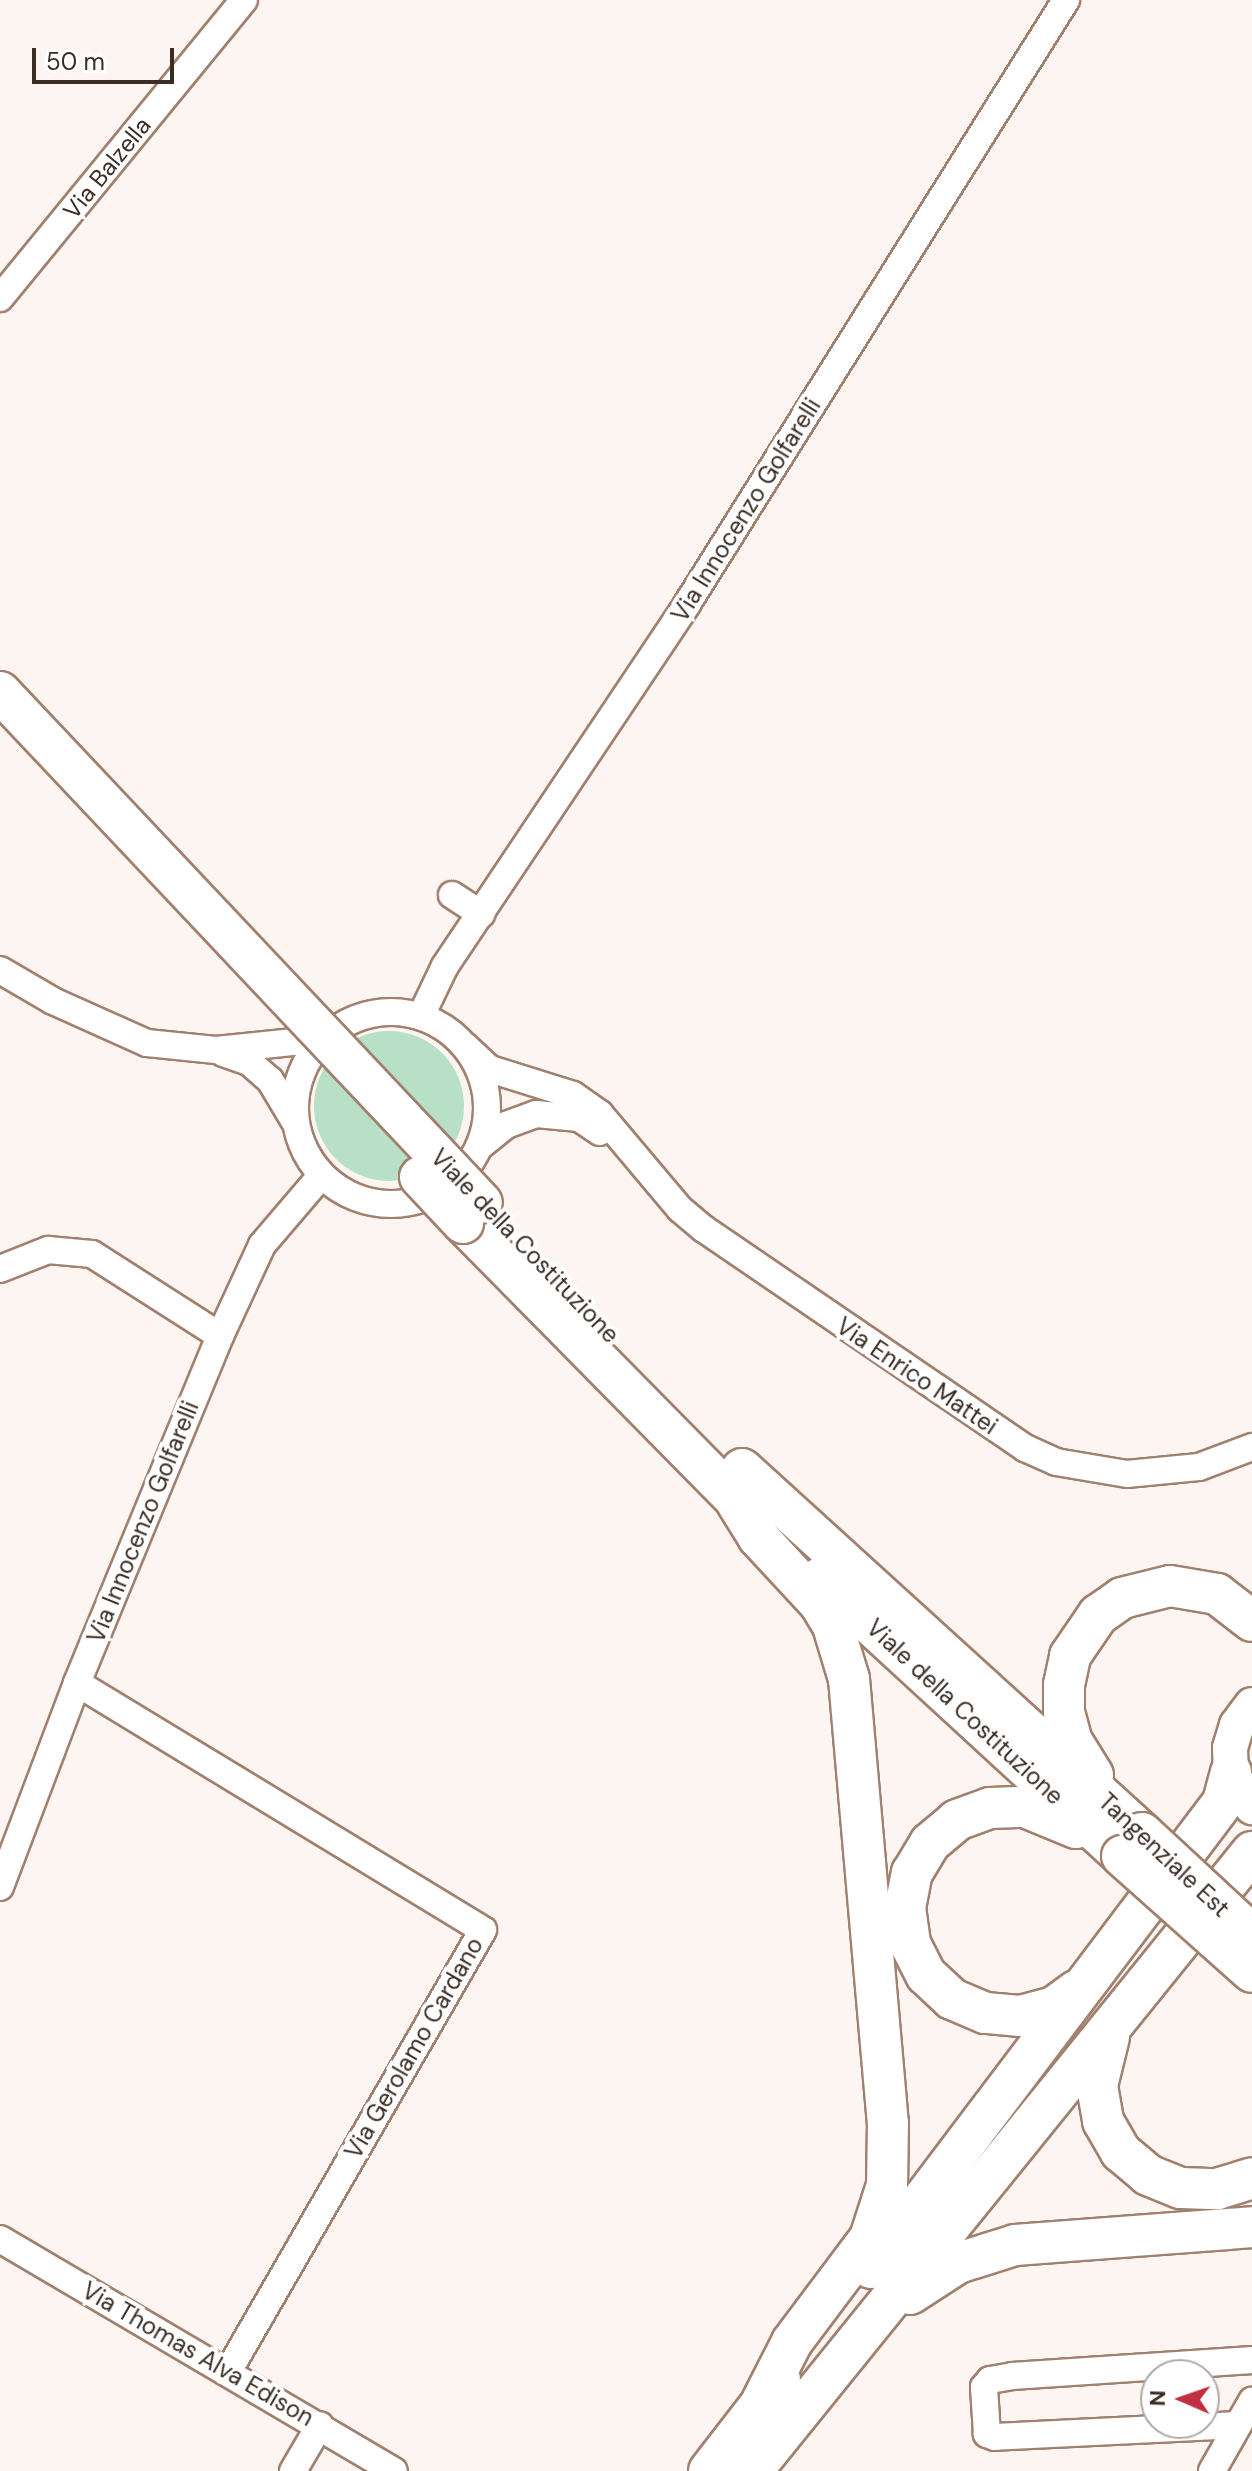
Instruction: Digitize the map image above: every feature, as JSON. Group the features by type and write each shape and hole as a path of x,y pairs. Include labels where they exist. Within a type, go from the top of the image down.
{"highway":[{"name":"Viale della Costituzione","path":"0,692 473,1213"},
{"name":"Viale della Costituzione","path":"0,726 473,1213 757,1485 1077,1774"},
{"path":"473,1213 737,1503 758,1537 820,1604 833,1626 849,1679 888,2134 887,2185 870,2238 792,2342 777,2410 752,2471"},
{"name":"Viale della Costituzione","path":"737,1503 1132,1845"},
{"path":"1252,1621 1217,1594 1170,1586 1122,1598 1098,1615 1076,1645 1064,1685 1064,1712 1072,1742 1132,1845 1252,1972"},
{"path":"777,2410 901,2231 1223,1802 1231,1772"},
{"name":"Tangenziale Est","path":"1077,1774 1132,1845 1252,1935"},
{"path":"1083,1987 1054,2007 1020,2016 985,2013 952,1999 926,1975 910,1943 905,1908 912,1873 930,1843 957,1820 990,1808 1025,1807 1132,1845"},
{"path":"777,2410 1118,2019 1252,1852"},
{"path":"1118,2019 1102,2051 1097,2086 1109,2131 1121,2152 1148,2175 1181,2188 1234,2184"},
{"path":"709,2471 909,2295 958,2263 1015,2245 1252,2227"}],"main road":[{"path":"1252,1705 1237,1725 1231,1772 1252,1807"}],"street":[{"name":"Via Balzella","path":"0,298 244,0"},
{"name":"Via Innocenzo Golfarelli","path":"421,1016 445,966 702,580 1066,0"},
{"path":"452,895 481,914"},
{"path":"0,970 53,1001 147,1043 216,1050 323,1039 369,1013 421,1016 465,1046 487,1095 479,1147 445,1188 394,1205 355,1197 321,1176 304,1151 295,1123 270,1080 249,1062 216,1050"},
{"path":"295,1123 300,1078 323,1039"},
{"name":"Via Enrico Mattei","path":"465,1046 490,1069 573,1095 600,1114 629,1152 704,1229 1025,1448 1089,1470 1161,1474 1199,1467 1252,1447"},
{"name":"Via Enrico Mattei","path":"479,1147 521,1118 560,1113 579,1118 629,1152"},
{"name":"Via Innocenzo Golfarelli","path":"0,1887 77,1683 220,1336 262,1245 321,1176"},
{"path":"0,1269 48,1250 92,1254 220,1336"},
{"name":"Via Gerolamo Cardano","path":"77,1683 483,1930 229,2370"},
{"name":"Via Thomas Alva Edison","path":"0,2239 229,2370 394,2471"},
{"path":"1238,2425 995,2437 987,2434 984,2387 990,2380 1012,2376 1252,2360"},
{"path":"1212,2471 1252,2401"},
{"path":"293,2471 320,2425"}],"green space":[{"path":"389,1031 418,1037 442,1053 458,1077 464,1106 458,1135 442,1159 418,1175 389,1181 360,1175 336,1159 320,1135 314,1106 320,1077 336,1053 360,1037"}]}
